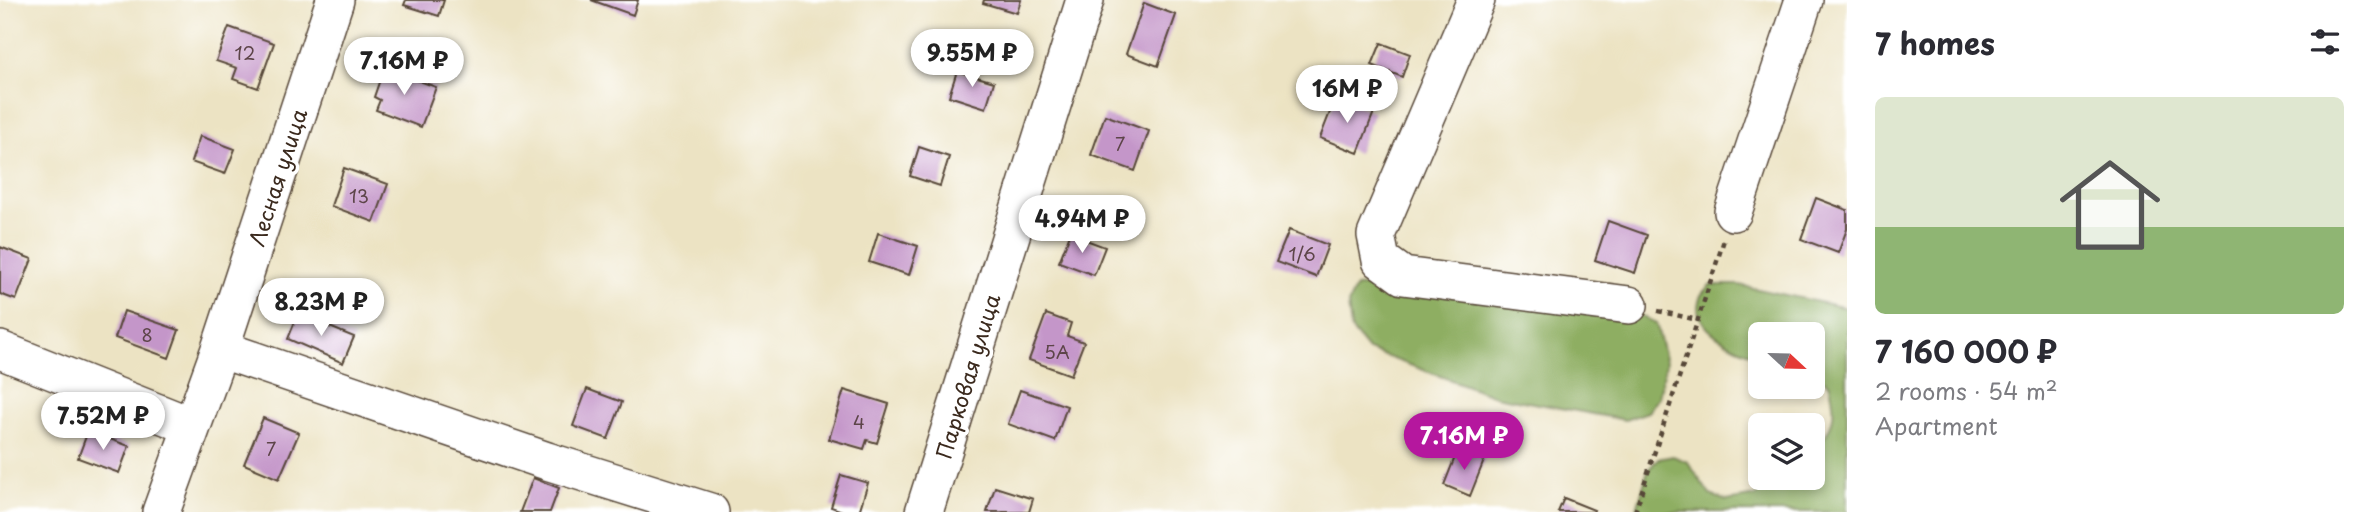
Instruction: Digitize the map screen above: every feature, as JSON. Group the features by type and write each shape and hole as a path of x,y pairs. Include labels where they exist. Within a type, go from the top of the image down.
{"street":[{"name":"Лесная улица","path":"161,512 220,349 335,0"},
{"name":"Парковая улица","path":"924,512 1085,0"},
{"path":"1476,0 1376,235 1381,260 1403,276 1629,305"},
{"path":"1733,212 1804,0"},
{"path":"220,349 547,461 710,512"},
{"path":"0,350 191,426"}],"path":[{"path":"1634,512 1733,212"},
{"path":"1629,305 1698,320"}],"green space":[{"path":"1406,284 1632,312 1656,323 1666,363 1659,397 1648,412 1625,420 1495,396 1368,350 1351,329 1348,304 1356,287"},
{"path":"1710,285 1739,285 1847,308 1847,512 1636,512 1648,470 1658,459 1673,456 1688,462 1710,495 1727,501 1756,496 1766,490 1825,490 1825,436 1832,420 1833,404 1829,383 1825,381 1825,322 1748,322 1748,352 1717,336 1701,319 1698,309 1703,293"}],"building":[{"path":"406,0 444,0 439,16 404,5"},
{"path":"591,0 638,0 633,15"},
{"path":"984,0 1021,0 1017,13 983,3"},
{"path":"1144,3 1176,15 1158,66 1126,54"},
{"path":"229,27 274,43 258,88 233,79 237,68 216,61"},
{"path":"1381,43 1410,54 1402,77 1372,65"},
{"path":"384,68 436,87 421,127 376,110 380,100 374,97"},
{"path":"957,71 994,82 986,108 949,96"},
{"path":"1336,97 1374,112 1358,153 1320,138"},
{"path":"1105,115 1149,131 1135,171 1091,155"},
{"path":"200,136 235,149 225,174 191,162"},
{"path":"919,147 949,157 940,186 910,176"},
{"path":"344,168 388,184 374,222 331,206"},
{"path":"1816,198 1847,210 1847,229 1838,253 1801,239"},
{"path":"1608,221 1647,235 1635,273 1595,260"},
{"path":"1289,230 1328,245 1316,277 1276,262"},
{"path":"878,233 918,246 909,275 869,262"},
{"path":"1070,234 1105,247 1094,275 1059,262"},
{"path":"0,247 32,259 16,300 0,294"},
{"path":"124,311 179,330 169,358 115,338"},
{"path":"298,314 354,337 343,363 288,339"},
{"path":"1046,314 1071,323 1067,336 1084,342 1071,375 1029,360"},
{"path":"587,389 622,402 608,439 573,426"},
{"path":"844,390 889,404 877,443 867,440 864,449 829,439"},
{"path":"1020,390 1067,406 1055,441 1008,424"},
{"path":"263,418 299,433 279,479 244,464"},
{"path":"88,431 129,446 119,473 78,458"},
{"path":"1459,447 1485,458 1470,496 1444,485"},
{"path":"841,475 868,483 859,512 845,512 831,507"},
{"path":"533,478 559,488 550,512 520,512"},
{"path":"995,487 1033,499 1029,512 987,512"},
{"path":"1564,498 1594,510 1558,512"}]}
